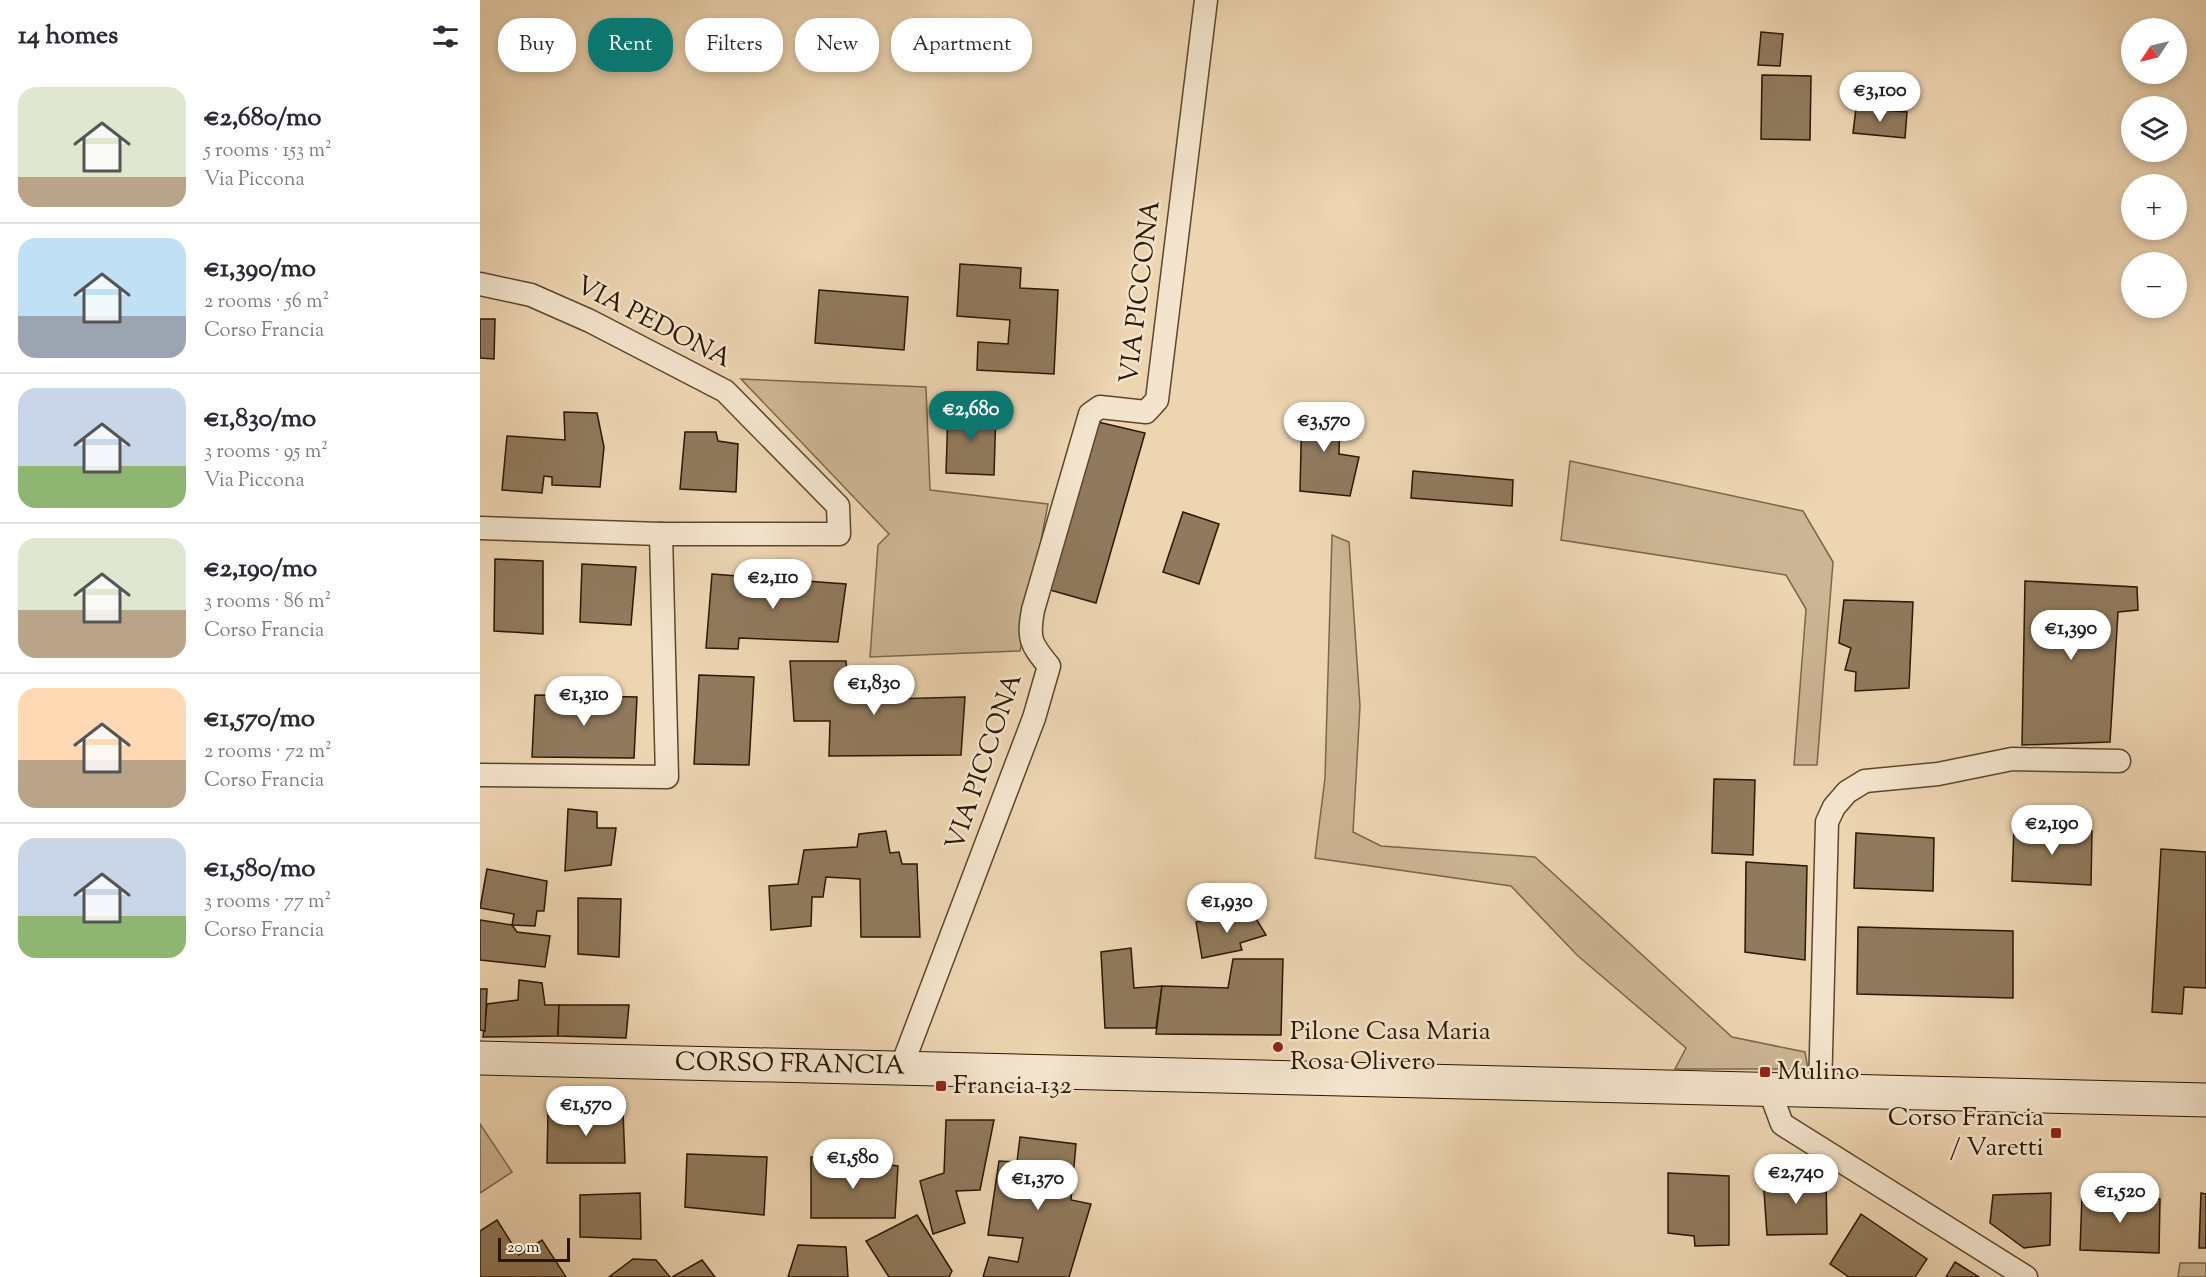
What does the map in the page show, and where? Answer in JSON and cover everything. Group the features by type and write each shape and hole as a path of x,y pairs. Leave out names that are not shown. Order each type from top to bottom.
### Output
{"main road":[{"name":"CORSO FRANCIA","path":"480,1058 2206,1100"}],"street":[{"name":"VIA PICCONA","path":"902,1068 1034,718 1049,666 1037,652 1029,634 1033,610 1090,414 1100,407 1146,412 1157,400 1206,0"},
{"name":"VIA PEDONA","path":"480,284 541,299 590,321 725,390 838,506 839,534 662,534"},
{"path":"480,528 662,534 667,777 480,775"},
{"path":"1820,1091 1827,822 1833,807 1847,792 1865,781 1938,774 2012,759 2119,760"},
{"path":"1769,1089 1782,1124 2026,1277"}],"shaded area":[{"path":"741,379 926,387 930,490 1048,504 1020,651 870,657 878,545 889,534"},
{"path":"1570,461 1803,511 1833,562 1817,765 1794,765 1806,609 1786,575 1561,540"},
{"path":"1332,535 1349,542 1360,706 1353,832 1381,846 1535,857 1732,1037 1805,1052 1808,1069 1675,1069 1686,1048 1577,955 1511,886 1315,858 1325,778"},
{"path":"480,1124 512,1172 480,1193"},
{"path":"2180,1263 2206,1263 2206,1277 2178,1277"}],"building":[{"path":"1761,32 1783,34 1780,66 1758,65"},
{"path":"1762,75 1811,76 1810,140 1761,139"},
{"path":"1856,108 1907,112 1905,138 1853,133"},
{"path":"960,264 1021,268 1020,288 1058,290 1054,374 977,370 978,342 1008,344 1010,320 957,316"},
{"path":"819,290 908,297 904,350 815,343"},
{"path":"480,319 495,319 494,359 480,358"},
{"path":"1302,405 1340,406 1339,454 1359,457 1350,496 1300,491"},
{"path":"948,409 996,410 994,475 946,473"},
{"path":"564,412 597,413 604,447 600,487 552,485 552,477 544,476 542,493 502,490 507,436 565,440"},
{"path":"1098,422 1145,433 1096,603 1050,590"},
{"path":"685,432 716,432 718,441 738,444 736,492 680,489"},
{"path":"1413,471 1513,480 1512,506 1411,498"},
{"path":"1183,512 1219,524 1199,584 1163,572"},
{"path":"495,559 543,561 543,634 494,631"},
{"path":"582,564 636,567 631,625 580,622"},
{"path":"712,574 846,584 838,642 739,638 738,649 706,648"},
{"path":"2025,581 2137,587 2138,610 2118,612 2110,742 2022,745"},
{"path":"1844,600 1913,602 1909,688 1855,691 1856,672 1845,670 1851,648 1839,643"},
{"path":"790,661 846,661 849,700 965,697 961,755 829,756 830,721 794,721"},
{"path":"699,675 754,677 749,765 694,764"},
{"path":"535,695 637,697 634,758 532,757"},
{"path":"1714,779 1755,780 1753,855 1712,853"},
{"path":"568,809 597,812 597,828 616,828 611,865 565,871"},
{"path":"2014,827 2092,831 2091,885 2012,881"},
{"path":"886,831 890,853 899,852 902,864 917,864 920,937 861,937 860,879 826,877 823,897 812,897 811,926 771,930 769,886 798,884 804,850 857,847 859,834"},
{"path":"1856,833 1934,838 1933,891 1854,888"},
{"path":"2161,849 2206,852 2206,988 2184,987 2182,1014 2152,1012"},
{"path":"1746,862 1807,866 1805,960 1745,952"},
{"path":"487,869 547,881 544,911 537,911 535,926 512,925 514,914 480,908"},
{"path":"578,898 621,899 619,957 578,954"},
{"path":"1252,912 1266,935 1240,943 1242,950 1202,958 1196,922"},
{"path":"480,920 512,925 517,932 550,936 545,967 480,960"},
{"path":"1858,927 2013,931 2013,998 1857,994"},
{"path":"1131,948 1134,988 1162,986 1156,1028 1105,1028 1101,952"},
{"path":"1233,959 1283,959 1281,1035 1156,1034 1162,986 1228,988"},
{"path":"519,980 542,983 545,1005 559,1005 558,1036 483,1037 487,1004 518,1000"},
{"path":"480,989 487,989 485,1031 480,1030"},
{"path":"559,1005 629,1005 626,1038 558,1036"},
{"path":"623,1111 625,1163 547,1163 548,1112"},
{"path":"946,1120 994,1120 980,1190 956,1191 965,1223 933,1234 920,1181 944,1173"},
{"path":"1020,1137 1076,1144 1071,1200 1091,1204 1069,1277 983,1277 989,1257 1018,1262 1023,1238 988,1235 999,1161 1017,1162"},
{"path":"687,1154 767,1157 764,1215 685,1207"},
{"path":"811,1157 898,1166 895,1218 811,1218"},
{"path":"1668,1173 1729,1176 1729,1245 1695,1246 1694,1236 1668,1233"},
{"path":"1826,1176 1827,1234 1767,1235 1763,1177"},
{"path":"640,1193 641,1239 580,1237 580,1195"},
{"path":"2051,1193 2050,1245 2024,1248 1990,1223 1993,1195"},
{"path":"2201,1193 2206,1194 2206,1248 2199,1248"},
{"path":"2082,1195 2160,1199 2159,1253 2080,1250"},
{"path":"1861,1214 1927,1259 1915,1277 1849,1277 1830,1264"},
{"path":"917,1215 952,1271 949,1277 889,1277 866,1241"},
{"path":"497,1220 519,1255 542,1240 566,1277 480,1277 480,1231"},
{"path":"798,1245 846,1247 848,1277 788,1277"},
{"path":"633,1259 656,1260 670,1277 609,1277"},
{"path":"702,1260 715,1277 672,1277"},
{"path":"1955,1262 1979,1277 1946,1277"}],"place":[{"name":"Pilone Casa Maria Rosa Olivero","path":"1278,1047"},
{"name":"Mulino","path":"1765,1072"},
{"name":"Francia 132","path":"941,1086"},
{"name":"Corso Francia / Varetti","path":"2056,1133"}]}
